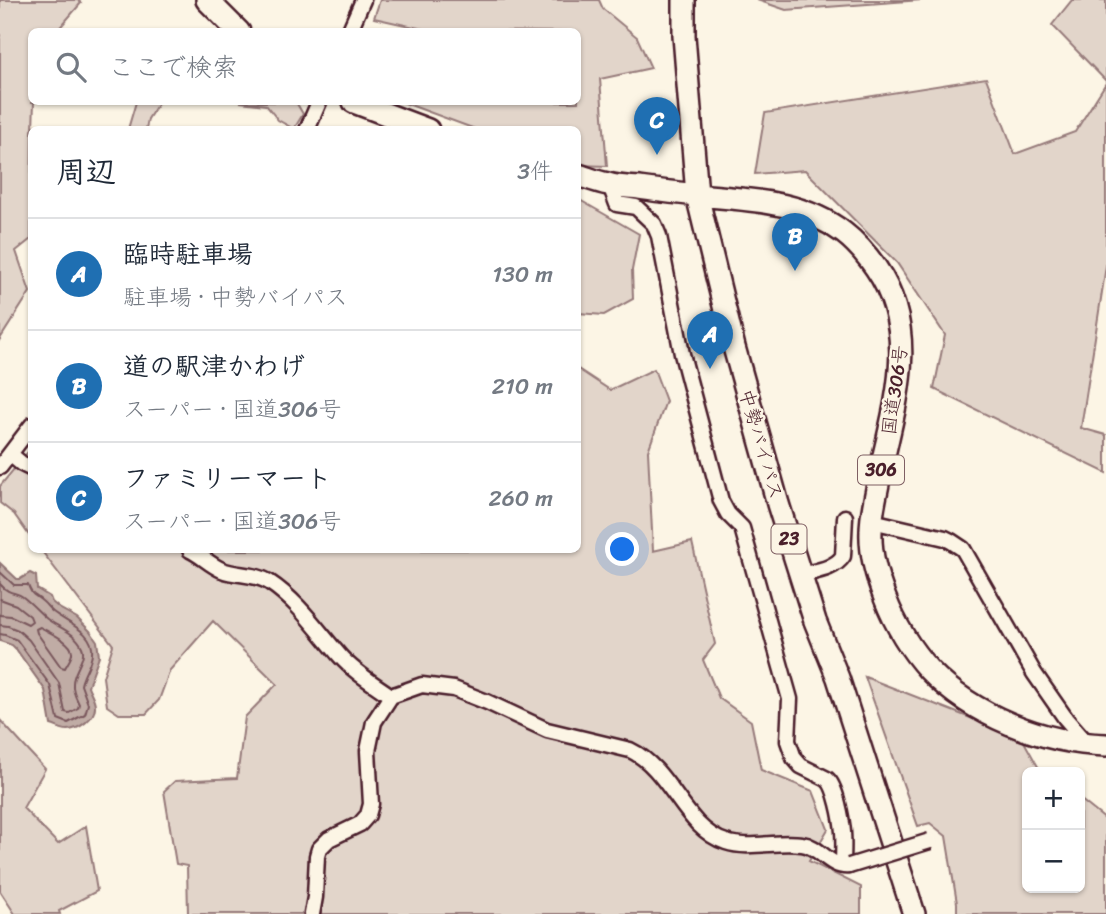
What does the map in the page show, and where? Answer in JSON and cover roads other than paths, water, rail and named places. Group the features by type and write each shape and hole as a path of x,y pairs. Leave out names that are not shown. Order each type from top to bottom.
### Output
{"highway":[{"path":"207,0 235,28"},
{"name":"中勢バイパス","path":"684,0 684,36 697,195 734,347 778,504 815,621 838,678 913,914"},
{"path":"362,105 417,126"},
{"name":"国道306号","path":"581,176 610,185 748,198 792,206 832,224 856,244 881,275 889,291 901,336 897,394 871,532 880,584 899,629 911,649 929,670 958,694 995,716 1045,735 1096,744"}],"street":[{"path":"351,28 363,0"},
{"path":"309,126 318,105"},
{"path":"610,185 617,204 636,207 654,223 659,236 682,354 720,501 742,528 790,699 788,741 794,758 802,766 831,782 843,831 846,866"},
{"path":"0,467 28,430"},
{"path":"9,454 28,466"},
{"path":"801,575 835,564 841,559 845,517"},
{"path":"872,522 945,538 962,549 1034,673 1066,719 1096,744"},
{"path":"195,553 219,569 250,574 275,586 341,657 391,696"},
{"path":"312,914 319,849 329,839 360,824 368,815 371,804 368,751 374,722 391,696 422,685 454,689 547,730 642,755 658,769 687,811 713,837 729,843 803,844 816,849 834,864 846,866 930,841"}],"water":[{"path":"0,563 17,579 30,573 36,576 37,589 50,597 59,608 77,618 97,641 99,656 88,686 95,707 86,723 76,728 65,730 51,725 45,690 16,649 0,641"}],"place":[{"name":"ファミリーマート","path":"657,155"},
{"name":"道の駅津かわげ","path":"795,271"},
{"name":"臨時駐車場","path":"710,369"}]}
